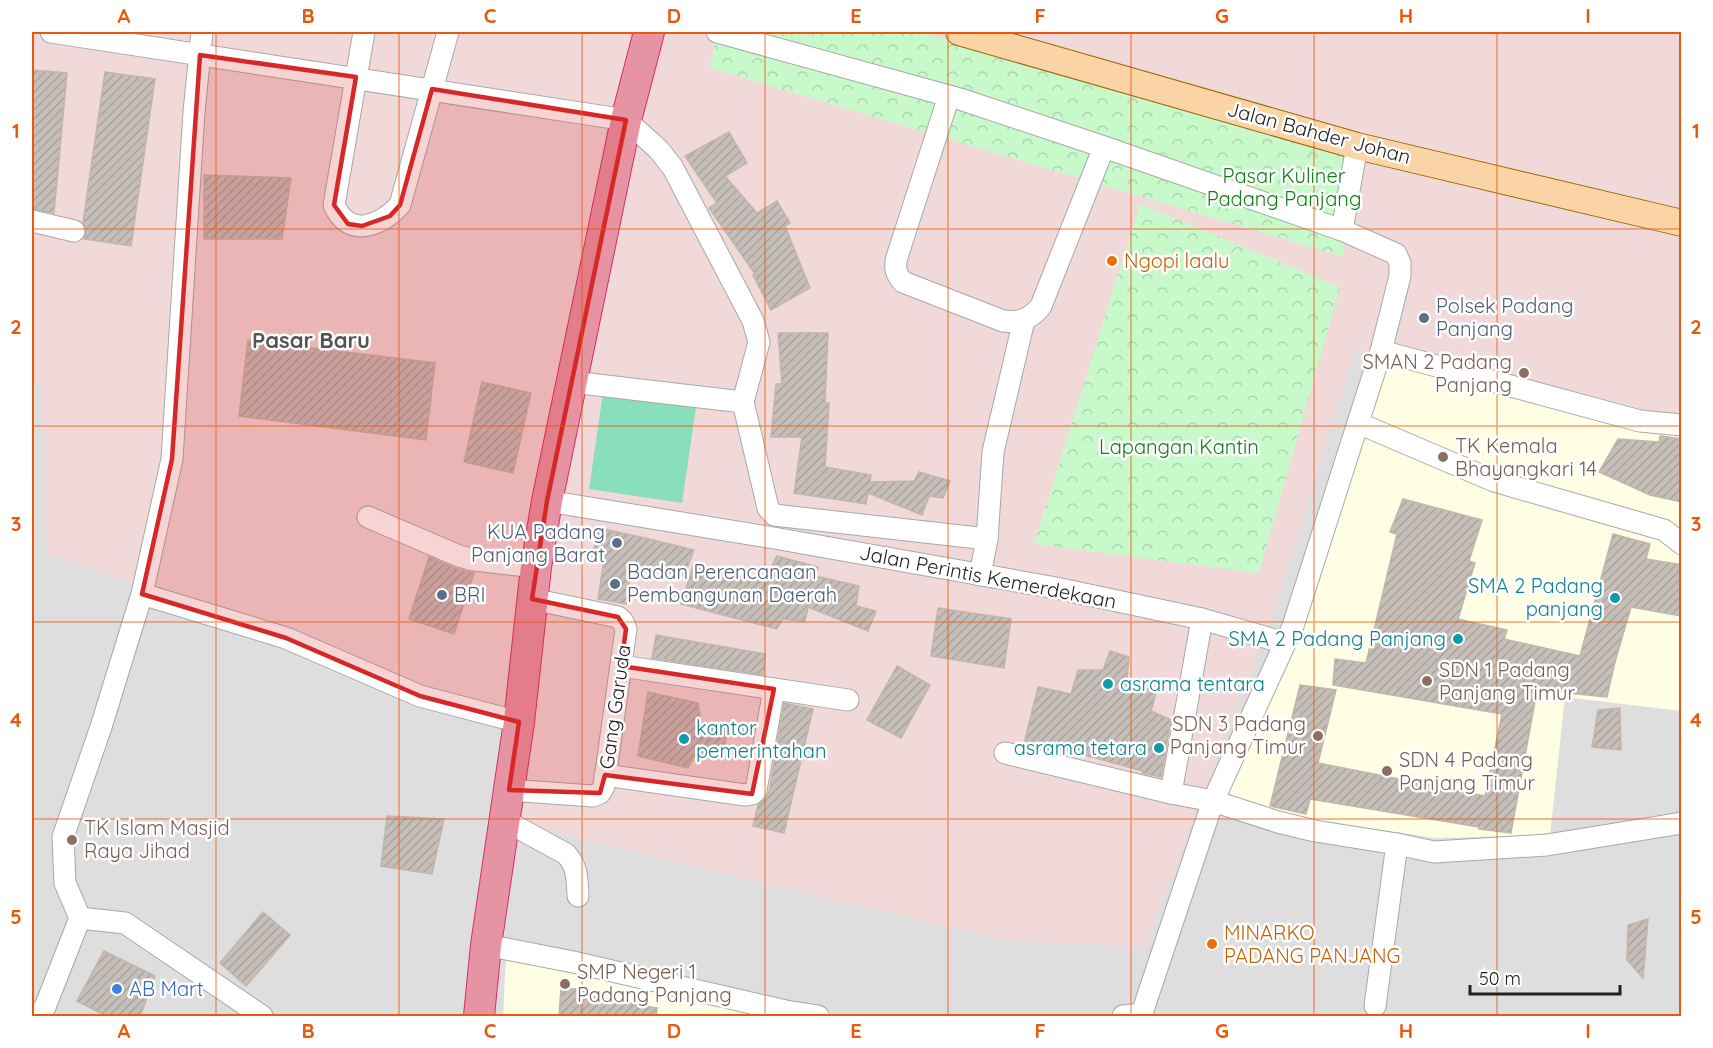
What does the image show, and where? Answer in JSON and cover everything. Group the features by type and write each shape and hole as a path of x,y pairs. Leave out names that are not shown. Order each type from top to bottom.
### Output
{"highway":[{"path":"479,1017 486,945 519,722 536,567 547,501 626,120 649,32"}],"main road":[{"name":"Jalan Bahder Johan","path":"959,32 1357,146 1682,223"}],"street":[{"path":"51,32 626,120 666,157 673,168 753,321 759,342 743,402 768,508 774,515 987,539"},
{"path":"38,1017 45,1007 80,918 65,883 63,837 101,727 142,594 172,459 194,112 202,32"},
{"path":"364,32 334,205 339,217 348,224 362,226 390,216 400,205 448,32"},
{"path":"717,32 949,96 1104,147 1342,230 1396,254 1400,263 1400,276 1382,351 1293,626 1212,801 1135,1016"},
{"path":"949,96 897,257 895,265 897,275 903,282 1003,321 1024,320 1041,306 1104,147"},
{"path":"1342,230 1357,146"},
{"path":"32,221 74,231"},
{"path":"980,575 987,539 993,452 1024,320"},
{"path":"1382,351 1640,421 1682,425"},
{"path":"572,382 743,402"},
{"path":"1358,423 1494,481 1664,530 1682,544"},
{"name":"Jalan Perintis Kemerdekaan","path":"547,501 1056,588 1202,619 1285,644"},
{"path":"368,518 459,556 474,560 536,567"},
{"path":"142,594 286,638 420,696 519,722"},
{"name":"Gang Garuda","path":"508,790 593,796 600,793 604,786 626,629 618,617 532,599"},
{"path":"1171,793 1202,619"},
{"path":"621,666 848,700"},
{"path":"605,775 745,795 752,794 756,790 774,689"},
{"path":"1005,753 1212,801 1315,831 1434,852 1548,845 1682,824"},
{"path":"504,820 566,854 573,862 577,872 578,896"},
{"path":"1375,1005 1397,844"},
{"path":"80,918 125,923 262,1017"},
{"path":"486,945 573,962 818,1017"}],"highlighted area":[{"path":"200,55 356,77 334,205 348,224 362,226 390,216 400,205 432,89 626,120 547,501 532,599 618,617 626,629 621,666 774,689 752,794 605,775 600,793 509,790 519,722 420,696 286,638 142,594 172,459"}],"shaded area":[{"path":"32,32 1681,32 1681,1016 32,1016"},
{"path":"32,32 1681,32 1681,424 1356,349 1275,608 1145,947 1000,940 504,820 519,722 47,553 41,386 32,380"},
{"path":"1383,355 1681,424 1681,711 1565,697 1550,835 1435,838 1281,815 1226,796"},
{"name":"SMP Negeri 1 Padang Panjang","path":"506,959 748,1009 747,1016 503,1016"}],"green space":[{"name":"Pasar Kuliner Padang Panjang","path":"717,32 919,32 1345,155 1344,257 710,68"},
{"name":"Lapangan Kantin","path":"1140,204 1340,287 1259,573 1034,544"},
{"path":"603,393 696,407 682,503 589,489"}],"building":[{"path":"32,70 67,73 54,213 32,209"},
{"path":"105,72 155,79 131,246 84,239 86,228 83,222"},
{"path":"729,132 747,163 725,176 757,213 777,201 790,223 785,226 810,288 771,310 753,275 755,274 709,208 717,203 685,156"},
{"path":"204,175 291,178 282,239 204,239"},
{"path":"778,333 828,333 825,403 829,403 825,467 871,475 870,482 914,481 919,472 950,481 943,498 929,496 922,515 868,493 866,504 794,493 802,437 771,437 776,384 782,384"},
{"path":"248,340 435,363 426,440 239,416"},
{"path":"482,382 531,393 513,473 464,462"},
{"path":"1660,436 1682,439 1682,502 1650,495 1599,472 1618,439 1659,442"},
{"path":"1403,499 1482,520 1469,561 1475,563 1458,619 1507,630 1504,639 1580,656 1613,534 1650,544 1646,559 1682,565 1682,616 1631,607 1607,697 1567,693 1538,685 1511,833 1310,799 1306,814 1270,806 1300,685 1336,690 1318,763 1485,796 1502,714 1333,685 1335,659 1366,663 1397,534 1390,532"},
{"path":"599,528 694,550 684,576 632,564 626,604 598,599 605,553 594,549"},
{"path":"777,556 818,567 816,576 859,586 856,606 876,611 868,631 808,607 805,622 783,619 777,629 681,604 693,566 763,582"},
{"name":"BRI","path":"429,557 454,568 474,573 454,634 409,619"},
{"path":"938,608 1011,619 1004,668 931,656"},
{"path":"656,635 765,654 764,675 652,658"},
{"path":"1110,651 1129,657 1127,679 1157,689 1151,711 1171,720 1161,777 1054,747 1053,751 1024,744 1038,687 1071,694 1078,670 1103,670"},
{"path":"897,666 930,685 901,738 867,720"},
{"name":"kantor pemerintahan","path":"648,692 698,703 701,722 728,727 724,751 696,753 688,768 638,756"},
{"path":"784,703 813,709 784,833 753,826 758,805 769,792"},
{"path":"1620,708 1621,750 1592,747 1598,710"},
{"path":"387,816 444,819 432,874 381,866"},
{"path":"263,912 290,935 246,986 220,963"},
{"path":"1648,919 1643,978 1627,960 1628,925"},
{"name":"AB Mart","path":"104,951 155,976 140,1017 108,1017 77,1001"},
{"path":"561,988 590,990 590,996 657,1008 656,1017 559,1017"}],"place":[{"name":"Ngopi laalu","path":"1112,261"},
{"name":"Polsek Padang Panjang","path":"1424,318"},
{"name":"SMAN 2 Padang Panjang","path":"1524,373"},
{"name":"TK Kemala Bhayangkari 14","path":"1443,457"},
{"name":"KUA Padang Panjang Barat","path":"617,543"},
{"name":"Badan Perencanaan Pembangunan Daerah","path":"615,584"},
{"name":"BRI","path":"442,595"},
{"name":"SMA 2 Padang panjang","path":"1615,598"},
{"name":"SMA 2 Padang Panjang","path":"1458,639"},
{"name":"SDN 1 Padang Panjang Timur","path":"1427,681"},
{"name":"asrama tentara","path":"1108,684"},
{"name":"SDN 3 Padang Panjang Timur","path":"1318,736"},
{"name":"kantor pemerintahan","path":"684,739"},
{"name":"asrama tetara","path":"1159,748"},
{"name":"SDN 4 Padang Panjang Timur","path":"1387,771"},
{"name":"TK Islam Masjid Raya Jihad","path":"72,840"},
{"name":"MINARKO PADANG PANJANG","path":"1212,944"},
{"name":"SMP Negeri 1 Padang Panjang","path":"565,984"},
{"name":"AB Mart","path":"117,989"}],"district":[{"name":"Pasar Baru","path":"311,340"}]}
